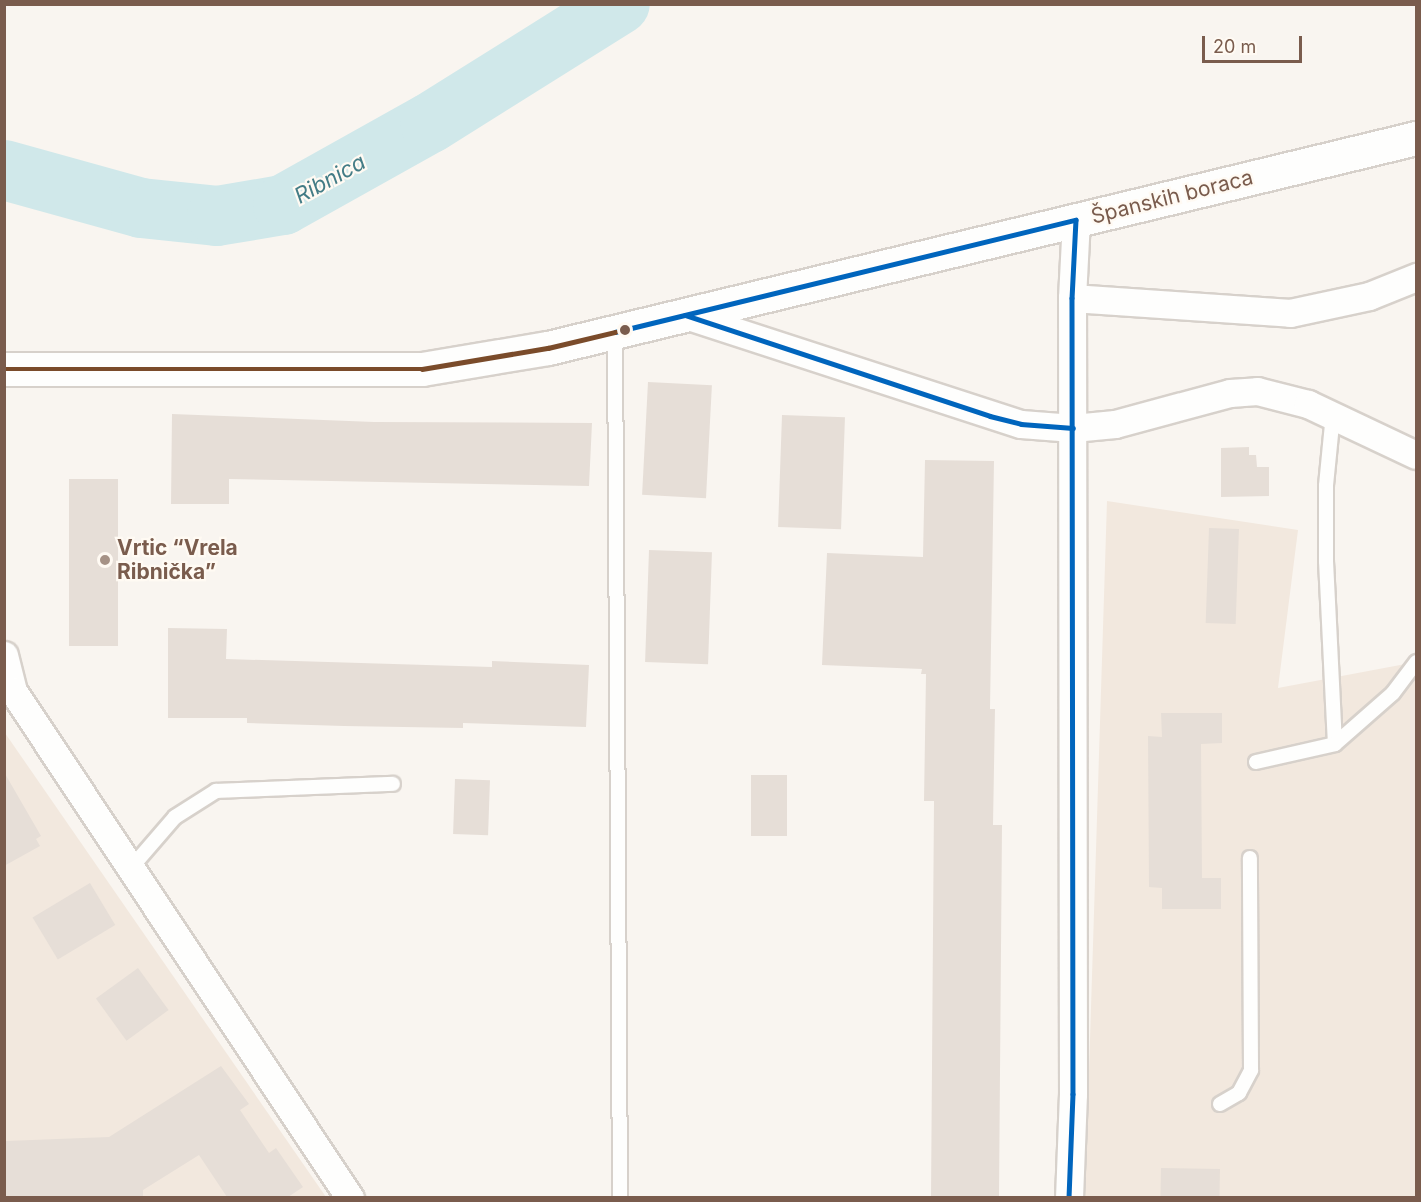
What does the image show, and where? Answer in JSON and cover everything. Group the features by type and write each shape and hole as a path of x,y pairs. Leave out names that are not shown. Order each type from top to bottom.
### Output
{"main road":[{"name":"Španskih boraca","path":"4,369 422,369 548,348 1416,138"}],"street":[{"path":"1069,1197 1073,1094 1072,298 1076,220"},
{"path":"1072,298 1290,313 1369,296 1416,277"},
{"path":"685,315 990,416 1021,424 1073,429 1115,424 1230,393 1257,392 1281,394 1333,414 1416,455"},
{"path":"4,655 13,690 351,1197"}],"lane":[{"path":"615,332 620,1197"},
{"path":"1333,414 1326,486 1326,561 1335,744"},
{"path":"1256,762 1335,744 1393,693 1416,662"},
{"path":"131,868 175,817 216,791 393,784"},
{"path":"1220,1104 1239,1093 1251,1070 1250,858"}],"shaded area":[{"path":"1107,501 1298,530 1278,688 1416,662 1416,1197 1085,1198"},
{"path":"5,733 326,1197 5,1197"}],"building":[{"path":"648,382 712,385 706,498 642,495"},
{"path":"172,414 374,422 592,423 589,486 229,479 229,504 171,504"},
{"path":"782,415 845,417 841,529 778,527"},
{"path":"1249,447 1249,455 1256,455 1257,467 1269,467 1269,496 1221,497 1221,448"},
{"path":"925,460 994,461 990,709 995,709 993,825 1002,825 999,1197 931,1197 934,801 924,801 926,674 921,674 922,669 822,665 827,553 923,557"},
{"name":"Vrtic “Vrela Ribnička”","path":"69,479 118,479 118,646 69,646"},
{"path":"1209,528 1239,529 1236,624 1206,623"},
{"path":"649,550 712,552 708,664 645,662"},
{"path":"168,628 227,629 226,659 492,667 492,661 589,665 586,727 463,723 463,728 344,726 247,723 247,718 168,718"},
{"path":"1161,713 1222,713 1222,743 1201,744 1202,878 1221,878 1221,909 1162,909 1162,888 1149,887 1148,736 1162,737"},
{"path":"4,772 41,836 36,839 40,846 4,866"},
{"path":"751,775 787,775 787,836 751,836"},
{"path":"455,779 490,780 488,835 453,834"},
{"path":"90,883 115,925 58,960 33,918"},
{"path":"138,968 169,1010 126,1041 96,999"},
{"path":"221,1066 249,1104 240,1110 269,1153 276,1148 303,1187 288,1197 227,1197 199,1155 143,1190 143,1197 5,1197 6,1141 109,1137"},
{"path":"1161,1168 1220,1169 1219,1198 1160,1197"}],"waterway":[{"name":"Ribnica","path":"4,170 141,208 217,216 283,205 430,123 620,4"}],"transit line":[{"path":"615,332 1076,220 1072,298 1073,1094 1069,1198"},
{"path":"685,315 990,416 1021,424 1073,428"},
{"path":"4,369 422,369 548,348 615,332"}],"place":[{"name":"Vrtic “Vrela Ribnička”","path":"105,560"}]}
